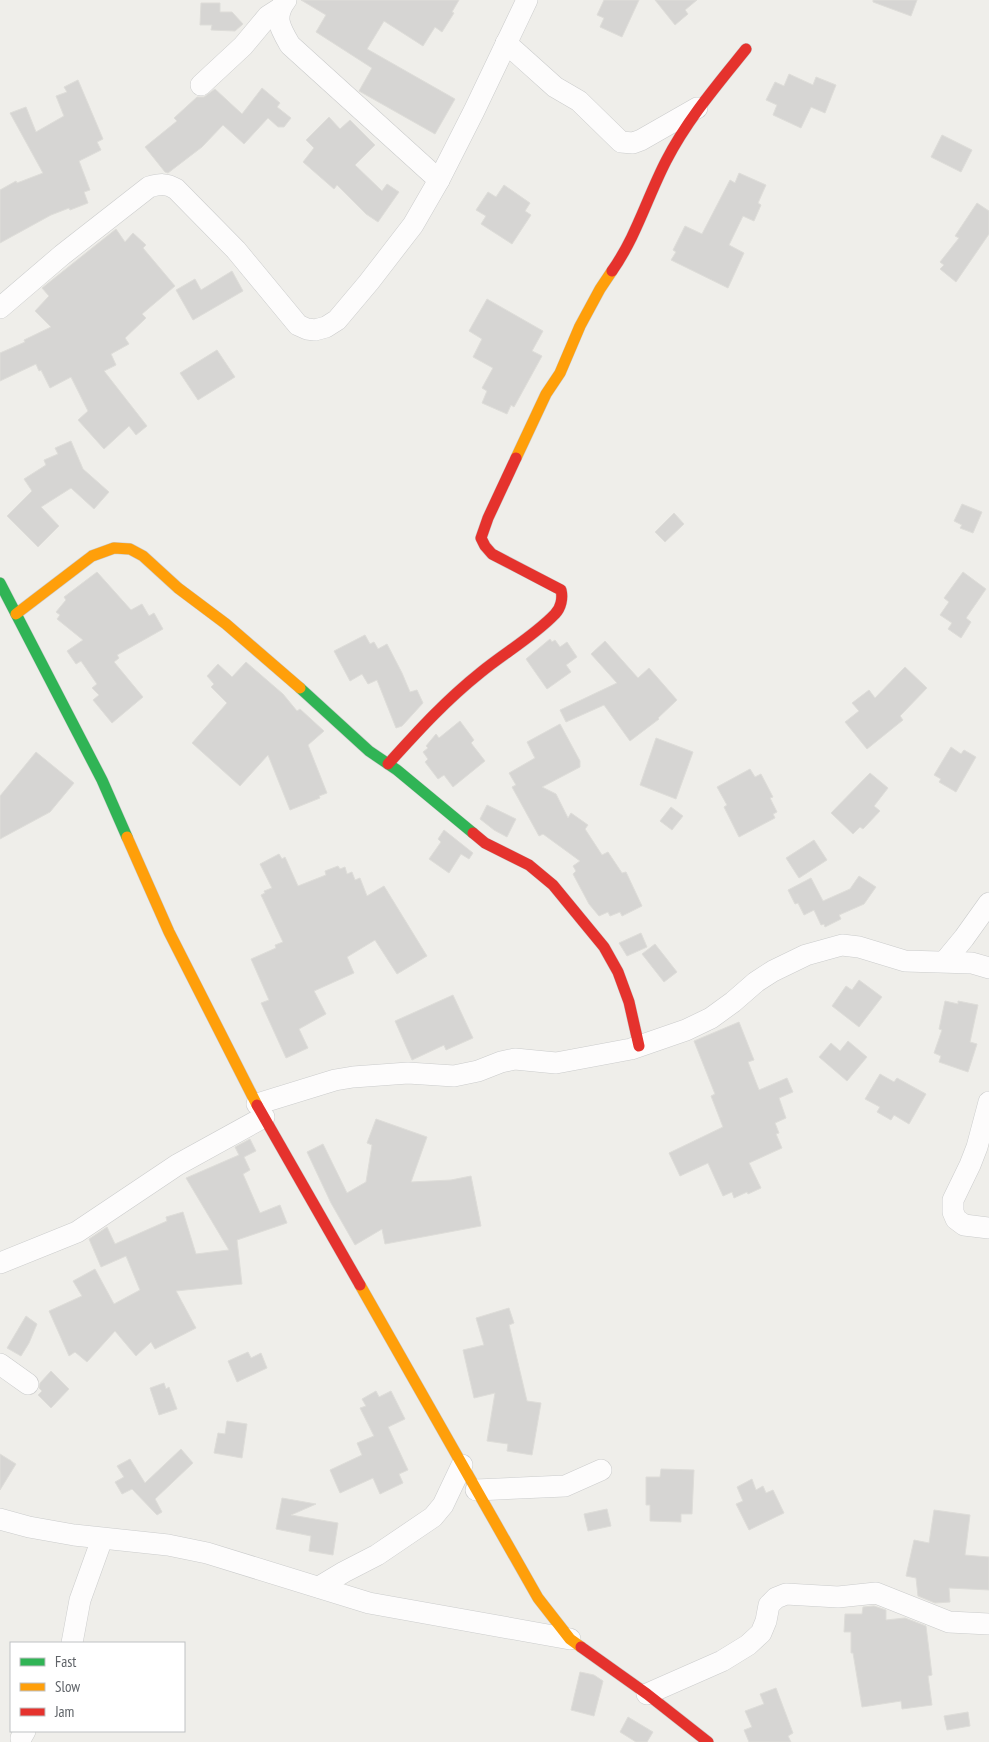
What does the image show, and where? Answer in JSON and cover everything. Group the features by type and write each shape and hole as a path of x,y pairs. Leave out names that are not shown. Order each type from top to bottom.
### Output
{"street":[{"path":"0,308 62,255 150,187 158,184 167,184 176,189 236,250 298,325 315,330 326,327 337,320 408,232 439,180 527,0"},
{"path":"282,4 279,20 281,30 290,45 439,180"},
{"path":"201,85 282,4"},
{"path":"506,43 555,86 578,101 621,142 633,143 640,140 702,105"},
{"path":"388,764 440,707 481,672 508,653 557,613 563,597 561,590 492,554 481,538 488,518 546,394 560,373 580,326 600,289 626,252 666,161 689,121 746,49"},
{"path":"16,614 92,556 114,548 130,549 143,556 178,588 226,624 369,750 486,843 529,865 553,885 604,947 618,972 639,1046"},
{"path":"0,583 102,780 169,932 260,1110 538,1598 570,1639 647,1694 708,1742"},
{"path":"945,961 989,903"},
{"path":"0,1262 76,1232 260,1110 335,1080 408,1073 454,1076 478,1071 515,1059 556,1063 639,1046 686,1030 710,1018 773,971 806,955 826,948 849,945 905,960 972,963 989,968"},
{"path":"989,1102 974,1156 953,1200 953,1212 956,1219 964,1225 989,1228"},
{"path":"0,1364 28,1384"},
{"path":"319,1587 378,1555 434,1517 443,1505 462,1465"},
{"path":"476,1490 565,1486 601,1470"},
{"path":"0,1519 29,1527 102,1539 168,1545 207,1553 369,1603 570,1639"},
{"path":"72,1642 80,1600 102,1539"},
{"path":"647,1694 722,1661 748,1645 761,1633 766,1621 769,1605 776,1598 786,1594 838,1597 876,1593 949,1622 989,1624"}],"building":[{"path":"301,0 459,0 452,12 454,13 442,32 435,27 423,46 384,21 367,49 455,99 435,134 359,91 372,68 316,32 326,15"},
{"path":"604,0 639,0 622,37 600,27 604,18 597,15"},
{"path":"655,0 697,0 685,10 688,14 675,25"},
{"path":"873,0 917,0 911,16 873,2"},
{"path":"201,3 220,3 220,12 232,12 243,24 235,31 211,30 212,25 200,25"},
{"path":"789,74 813,85 816,77 836,85 825,113 811,107 801,128 773,115 777,105 766,100 775,82 784,86"},
{"path":"78,80 103,139 97,142 101,150 79,161 90,190 84,192 88,203 51,215 0,243 0,190 16,181 17,183 43,173 10,113 26,107 36,132 64,116 56,96 67,92 64,87"},
{"path":"262,88 280,103 277,107 291,118 284,127 278,127 268,118 244,144 223,125 202,147 168,173 165,172 145,147 177,121 174,118 197,97 204,97 215,89 242,114"},
{"path":"329,117 340,129 350,120 375,145 355,165 382,191 387,184 399,192 378,222 366,214 337,185 334,189 303,162 314,148 306,140"},
{"path":"942,135 972,150 961,172 931,157"},
{"path":"739,173 766,185 758,203 761,205 754,221 743,216 729,245 744,253 728,288 671,260 676,252 673,250 685,226 702,234 730,180 735,183"},
{"path":"504,185 530,203 525,211 531,215 512,244 481,224 486,216 476,210 488,192 496,197"},
{"path":"977,203 989,211 989,234 956,282 940,269 944,265 940,262 959,238 955,236"},
{"path":"116,229 125,242 133,233 146,245 143,248 175,286 142,314 146,318 125,338 129,344 111,354 116,365 104,371 147,426 136,435 129,426 104,449 78,420 88,411 71,377 50,388 36,364 0,381 0,353 25,342 24,340 51,327 35,311 49,296 42,288"},
{"path":"232,271 243,291 193,320 176,290 195,279 201,290"},
{"path":"487,299 543,331 532,351 542,356 514,407 511,405 507,414 482,403 487,391 482,388 493,368 473,357 482,339 469,331"},
{"path":"217,350 235,377 198,400 180,373"},
{"path":"71,441 83,469 109,492 94,509 71,488 41,507 59,526 38,547 7,516 32,491 24,479 46,465 44,460 58,454 55,448"},
{"path":"962,504 982,512 973,533 960,528 962,525 954,521"},
{"path":"674,513 684,524 665,542 655,532"},
{"path":"97,572 131,610 142,604 149,616 154,613 163,629 117,655 119,658 114,662 143,697 112,723 93,700 99,695 92,688 97,684 81,661 76,664 67,651 83,640 57,619 60,615 56,612 66,600 64,597"},
{"path":"963,572 986,589 966,618 971,622 961,638 948,629 952,623 940,615 949,602 944,598"},
{"path":"365,635 370,644 374,642 378,649 387,644 410,692 417,690 423,703 402,726 396,728 377,680 368,684 362,674 350,681 334,651"},
{"path":"550,639 552,642 555,640 560,647 567,642 577,657 566,665 571,672 547,689 526,659"},
{"path":"605,641 638,678 649,668 677,700 659,719 630,741 604,705 566,722 560,710 617,683 591,654"},
{"path":"246,662 283,694 297,711 300,709 324,731 308,745 327,793 319,796 320,798 290,810 268,755 240,786 192,743 227,703 211,687 214,684 207,676 218,664 232,677"},
{"path":"905,667 927,688 900,716 903,720 867,749 845,722 859,711 852,703 869,690 875,698"},
{"path":"460,721 474,740 471,743 485,761 453,787 444,775 438,779 425,762 428,759 423,752 428,748 426,746 436,734 439,738"},
{"path":"560,724 580,761 580,767 542,787 556,794 568,818 571,813 588,825 585,829 602,855 608,852 622,873 626,872 642,906 622,916 620,912 610,916 608,912 599,916 589,904 573,874 576,871 573,866 580,861 543,834 539,836 512,787 516,785 509,773 535,758 527,742"},
{"path":"656,738 693,752 676,799 640,785"},
{"path":"951,747 961,754 964,750 976,757 956,792 939,782 941,779 934,775"},
{"path":"36,752 74,783 50,812 0,839 0,796"},
{"path":"750,769 755,777 761,774 773,797 770,798 777,812 773,814 775,818 739,837 724,807 727,805 717,787"},
{"path":"870,773 888,788 874,806 880,811 863,829 860,827 853,834 831,813"},
{"path":"487,805 516,819 507,837 480,819"},
{"path":"671,807 683,816 672,830 660,821"},
{"path":"444,830 473,853 469,859 461,854 449,873 429,859 441,842 438,839"},
{"path":"814,840 827,860 799,878 786,858"},
{"path":"279,854 282,859 285,857 298,886 326,875 325,871 338,866 340,869 345,867 347,874 352,872 355,880 360,878 367,896 384,886 427,956 397,974 375,940 347,957 354,973 314,991 326,1014 299,1029 308,1048 286,1058 261,1003 269,1000 251,959 276,948 275,945 283,942 261,895 265,893 264,891 272,888 260,864"},
{"path":"859,876 876,887 864,904 839,915 841,919 825,927 824,924 821,925 814,910 804,915 798,903 795,904 788,890 811,878 823,901 850,889"},
{"path":"641,933 647,947 627,956 619,943"},
{"path":"655,944 677,972 664,982 642,954"},
{"path":"859,980 882,997 859,1027 832,1006 846,986 852,990"},
{"path":"453,995 473,1038 446,1050 444,1045 412,1060 395,1021"},
{"path":"945,1001 958,1004 958,1001 978,1005 970,1042 977,1044 968,1072 939,1062 941,1056 934,1053 942,1030 939,1029"},
{"path":"739,1022 754,1060 748,1062 759,1090 787,1078 793,1092 779,1098 786,1118 775,1123 779,1133 776,1134 782,1148 749,1163 761,1188 734,1198 732,1192 723,1196 708,1163 680,1176 669,1153 723,1127 711,1096 715,1094 694,1041"},
{"path":"848,1041 867,1057 847,1081 819,1057 831,1043 840,1051"},
{"path":"880,1074 894,1082 897,1078 926,1094 909,1124 894,1115 891,1120 877,1112 880,1107 865,1099"},
{"path":"376,1119 427,1137 411,1182 451,1180 471,1176 481,1226 385,1244 382,1229 355,1245 331,1203 307,1152 323,1144 347,1193 366,1182 372,1145 367,1143"},
{"path":"250,1139 256,1151 244,1157 250,1170 243,1174 260,1213 280,1205 287,1223 237,1240 242,1284 176,1291 196,1328 155,1349 151,1342 136,1356 115,1331 87,1362 75,1352 69,1356 49,1311 82,1296 73,1281 95,1269 114,1304 140,1290 126,1256 101,1267 89,1239 107,1227 115,1244 167,1221 166,1217 183,1212 196,1254 229,1250 186,1178 239,1155 235,1147"},
{"path":"509,1308 514,1323 509,1325 527,1401 541,1403 532,1455 507,1451 508,1444 487,1441 495,1393 474,1398 463,1350 484,1345 476,1318"},
{"path":"26,1316 37,1324 21,1356 7,1348"},
{"path":"248,1352 251,1358 261,1353 267,1368 237,1382 228,1361"},
{"path":"51,1371 69,1389 51,1408 38,1395 42,1391 39,1388 40,1383"},
{"path":"164,1383 166,1389 169,1387 177,1409 159,1415 150,1388"},
{"path":"376,1391 379,1397 391,1391 405,1419 388,1427 408,1470 399,1474 403,1483 380,1494 373,1478 340,1493 330,1470 362,1455 357,1443 374,1436 360,1408 366,1406 362,1399"},
{"path":"227,1421 247,1424 242,1458 214,1453 218,1433 225,1434"},
{"path":"181,1449 193,1463 155,1499 162,1512 157,1515 132,1489 122,1494 115,1482 124,1477 117,1466 130,1459 145,1483"},
{"path":"0,1454 16,1464 0,1490"},
{"path":"661,1469 694,1470 692,1514 681,1514 681,1522 650,1521 650,1505 646,1505 646,1477 660,1477"},
{"path":"752,1479 756,1490 763,1486 766,1493 773,1490 784,1513 749,1530 736,1504 743,1501 737,1487"},
{"path":"282,1498 316,1504 291,1515 338,1523 333,1555 309,1551 311,1536 276,1529"},
{"path":"607,1509 611,1526 588,1531 584,1514"},
{"path":"934,1510 970,1515 965,1555 989,1557 989,1590 949,1588 950,1602 935,1603 918,1596 916,1578 906,1576 914,1540 929,1543"},
{"path":"874,1606 886,1610 886,1620 905,1618 926,1626 932,1675 928,1676 932,1705 902,1709 901,1701 862,1707 853,1653 851,1653 851,1632 844,1632 845,1614 862,1614 863,1607"},
{"path":"580,1672 594,1675 603,1681 594,1716 571,1710"},
{"path":"776,1688 793,1733 788,1736 791,1742 749,1742 744,1730 752,1727 745,1711 764,1704 760,1694"},
{"path":"968,1712 970,1726 947,1730 944,1716"},
{"path":"628,1717 653,1732 647,1742 636,1742 620,1732"}],"traffic: fast":[{"path":"0,583 102,780 127,837"},
{"path":"300,688 369,751 397,770 473,833"}],"traffic: slow":[{"path":"516,458 546,394 560,373 580,326 612,271"},
{"path":"16,614 92,556 114,548 130,549 143,556 178,588 226,624 300,688"},
{"path":"127,837 169,932 257,1105"},
{"path":"360,1285 538,1598 570,1639 581,1647"}],"traffic: jam":[{"path":"612,271 628,245 659,175 683,131 746,49"},
{"path":"388,764 443,705 489,666 537,630 557,612 560,606 562,600 561,590 492,554 481,538 488,518 516,458"},
{"path":"473,833 485,843 529,865 553,885 604,947 618,972 629,1002 639,1046"},
{"path":"257,1105 360,1285"},
{"path":"581,1647 647,1694 708,1742"}]}
